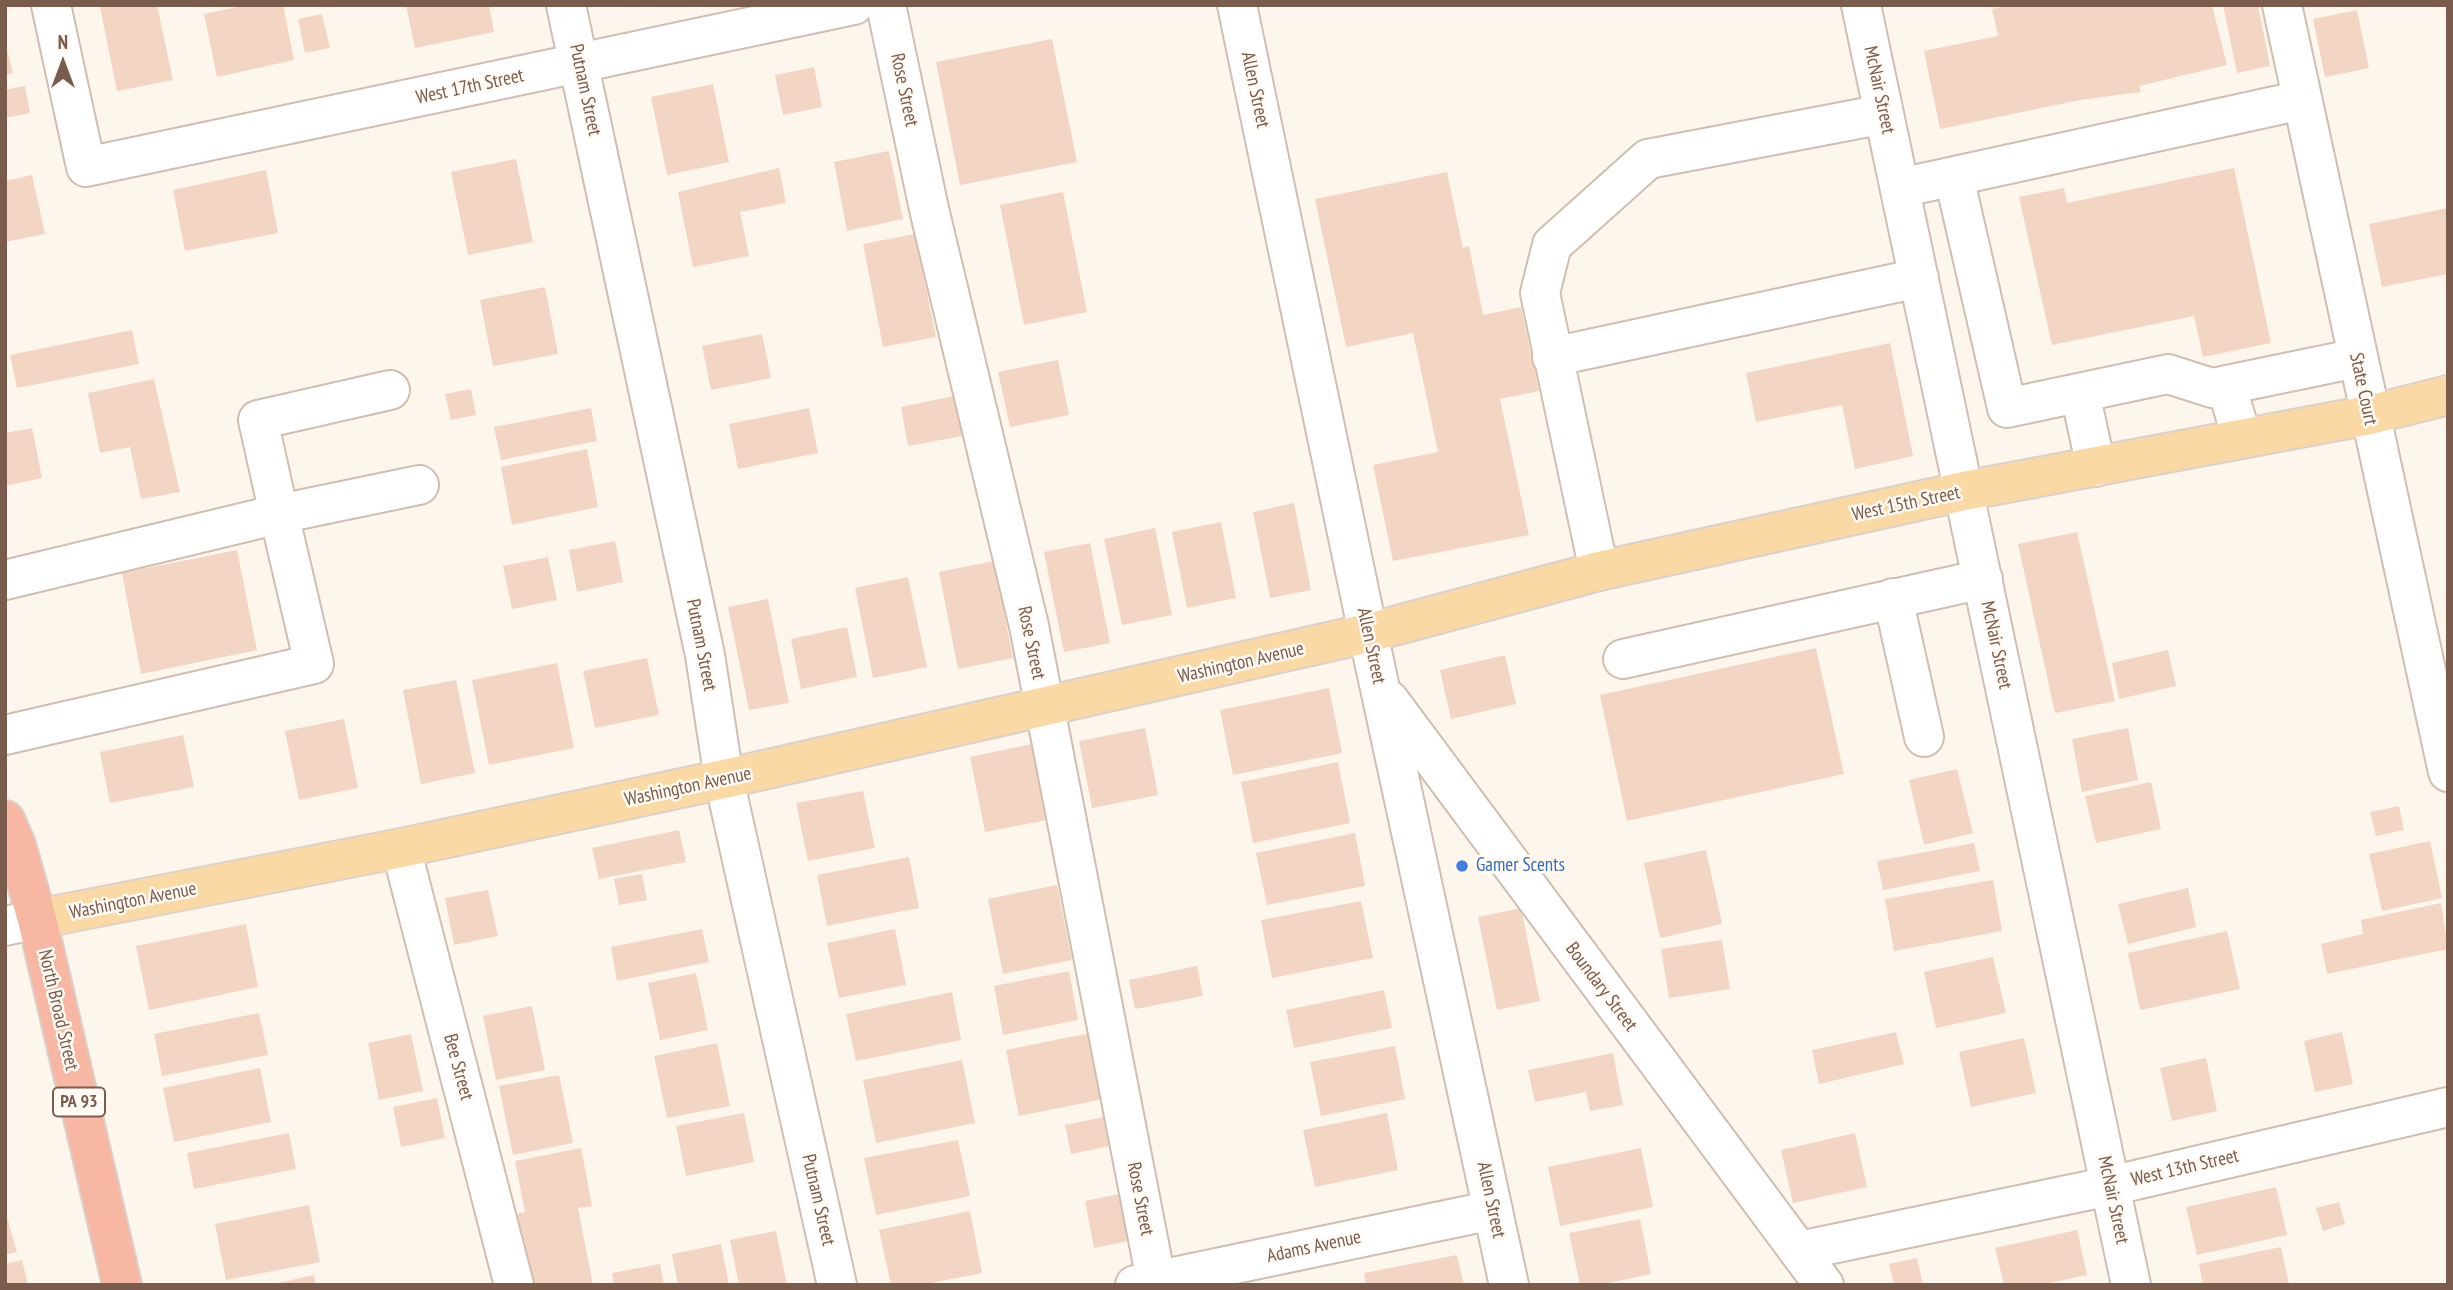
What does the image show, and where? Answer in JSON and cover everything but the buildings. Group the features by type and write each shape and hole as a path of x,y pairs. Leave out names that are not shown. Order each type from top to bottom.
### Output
{"highway":[{"name":"North Broad Street","path":"5,820 16,845 21,923 122,1285"}],"main road":[{"name":"West 15th Street","path":"1368,633 1599,571 1965,491 2369,415 2448,395"},
{"name":"Washington Avenue","path":"21,923 401,848 724,779 1368,633"}],"street":[{"name":"West 17th Street","path":"51,5 86,167 854,5"},
{"name":"Putnam Street","path":"566,5 705,655 724,779 837,1285"},
{"name":"Rose Street","path":"886,5 929,209 1029,626 1150,1283"},
{"name":"Allen Street","path":"1237,5 1379,687 1509,1285"},
{"name":"McNair Street","path":"1861,5 2131,1285"},
{"name":"State Court","path":"2282,5 2448,772"},
{"path":"1900,188 2302,100"},
{"path":"1599,571 1540,292 1552,245 1648,159 1884,114"},
{"path":"1954,177 2007,408 2168,374 2213,388 2357,358"},
{"path":"1552,357 1919,278"},
{"path":"1939,373 1996,361"},
{"path":"2226,385 2242,438"},
{"path":"5,736 314,664 258,420 390,390"},
{"path":"2080,393 2096,467"},
{"path":"5,580 279,514 419,485"},
{"path":"1622,659 1983,579"},
{"path":"1893,598 1924,737"},
{"name":"Boundary Street","path":"1379,687 1824,1285"},
{"name":"Bee Street","path":"401,848 514,1285"},
{"name":"West 13th Street","path":"1799,1251 2110,1186 2448,1107"},
{"name":"Adams Avenue","path":"1150,1283 1493,1210"}],"place":[{"name":"Gamer Scents","path":"1462,866"}]}
